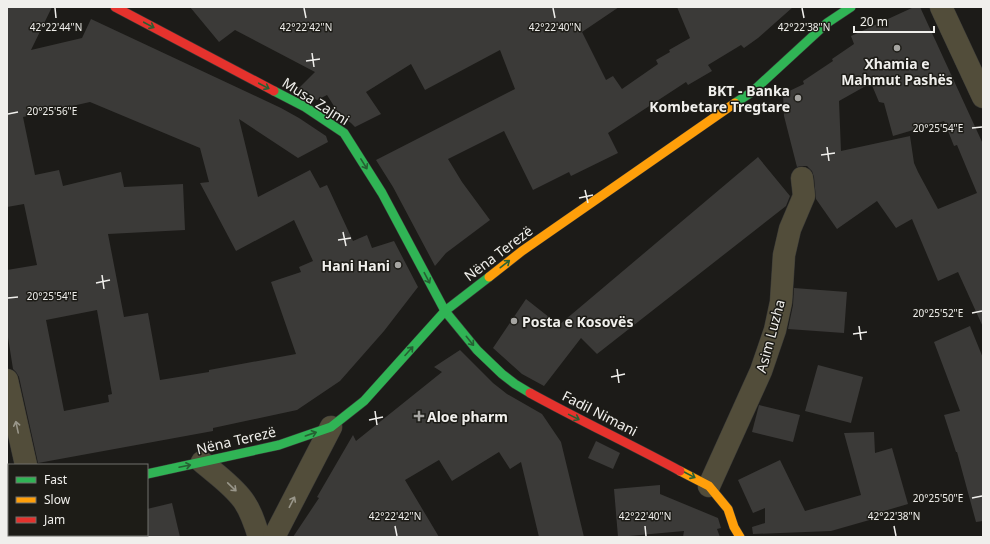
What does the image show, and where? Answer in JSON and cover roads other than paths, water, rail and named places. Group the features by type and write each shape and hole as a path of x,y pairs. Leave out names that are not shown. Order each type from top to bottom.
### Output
{"main road":[{"name":"Musa Zajmi","path":"115,7 305,107 344,133 382,193 445,311"},
{"path":"827,24 836,7"},
{"name":"Nëna Terezë","path":"148,474 279,445 331,427 364,401 445,311 522,251 752,92 827,24 851,7"},
{"name":"Fadil Nimani","path":"445,311 477,350 502,374 515,384 568,414 640,449 709,486 728,509 734,527 740,537"}],"street":[{"path":"941,7 983,96"},
{"name":"Asim Luzha","path":"709,486 761,371 774,330 781,302 784,255 790,229 804,196 802,178"},
{"path":"7,380 26,464"},
{"path":"274,537 331,427"},
{"path":"202,462 232,487 244,501 252,516 259,537"}],"place":[{"name":"Xhamia e Mahmut Pashës","path":"897,48"},
{"name":"BKT - Banka Kombetare Tregtare","path":"798,98"},
{"name":"Hani Hani","path":"398,265"},
{"name":"Posta e Kosovës","path":"514,321"},
{"name":"Aloe pharm","path":"419,416"}]}
